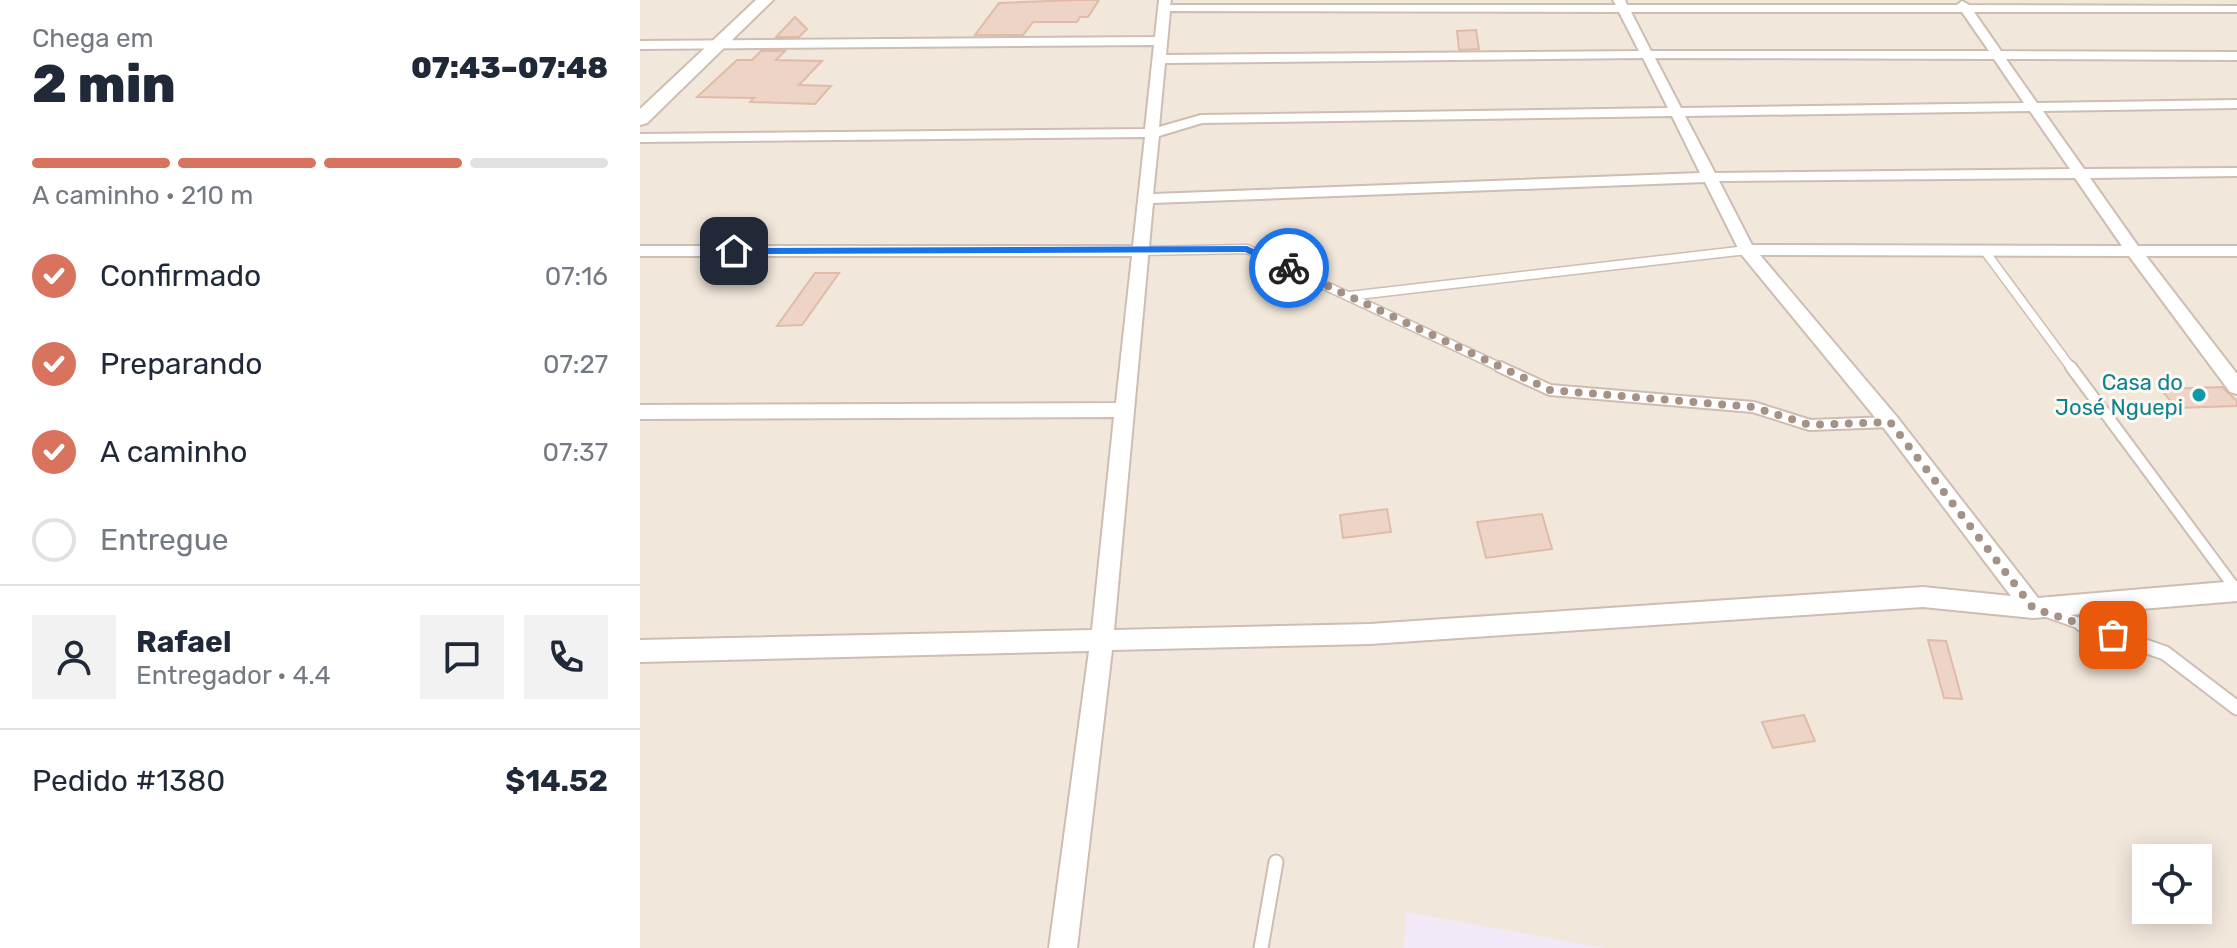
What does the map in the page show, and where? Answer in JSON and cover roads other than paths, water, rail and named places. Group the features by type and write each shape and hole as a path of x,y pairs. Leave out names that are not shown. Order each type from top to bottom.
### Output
{"street":[{"path":"640,119 765,0"},
{"path":"1063,948 1102,640 1166,4 1963,5 2237,9"},
{"path":"1622,4 1747,250 1890,422 2033,608"},
{"path":"1963,5 2133,250 2237,387"},
{"path":"640,45 1162,41"},
{"path":"1161,59 1382,55 2237,56"},
{"path":"640,138 1153,133 1201,119 2237,104"},
{"path":"1147,199 1710,177 2078,171 2237,172"},
{"path":"1747,250 2237,251"},
{"path":"640,251 1141,251"},
{"path":"640,412 1125,410"},
{"path":"640,651 1370,634 1923,597 2033,608 2237,591"}],"lane":[{"path":"1141,251 1247,249 1550,390 1753,407 1810,425 1890,422"},
{"path":"1349,296 1747,250"},
{"path":"1984,250 2237,591"},
{"path":"2033,608 2165,653 2237,708"},
{"path":"1261,948 1276,862"}],"place":[{"name":"Casa do José Nguepi","path":"2199,395"}]}
